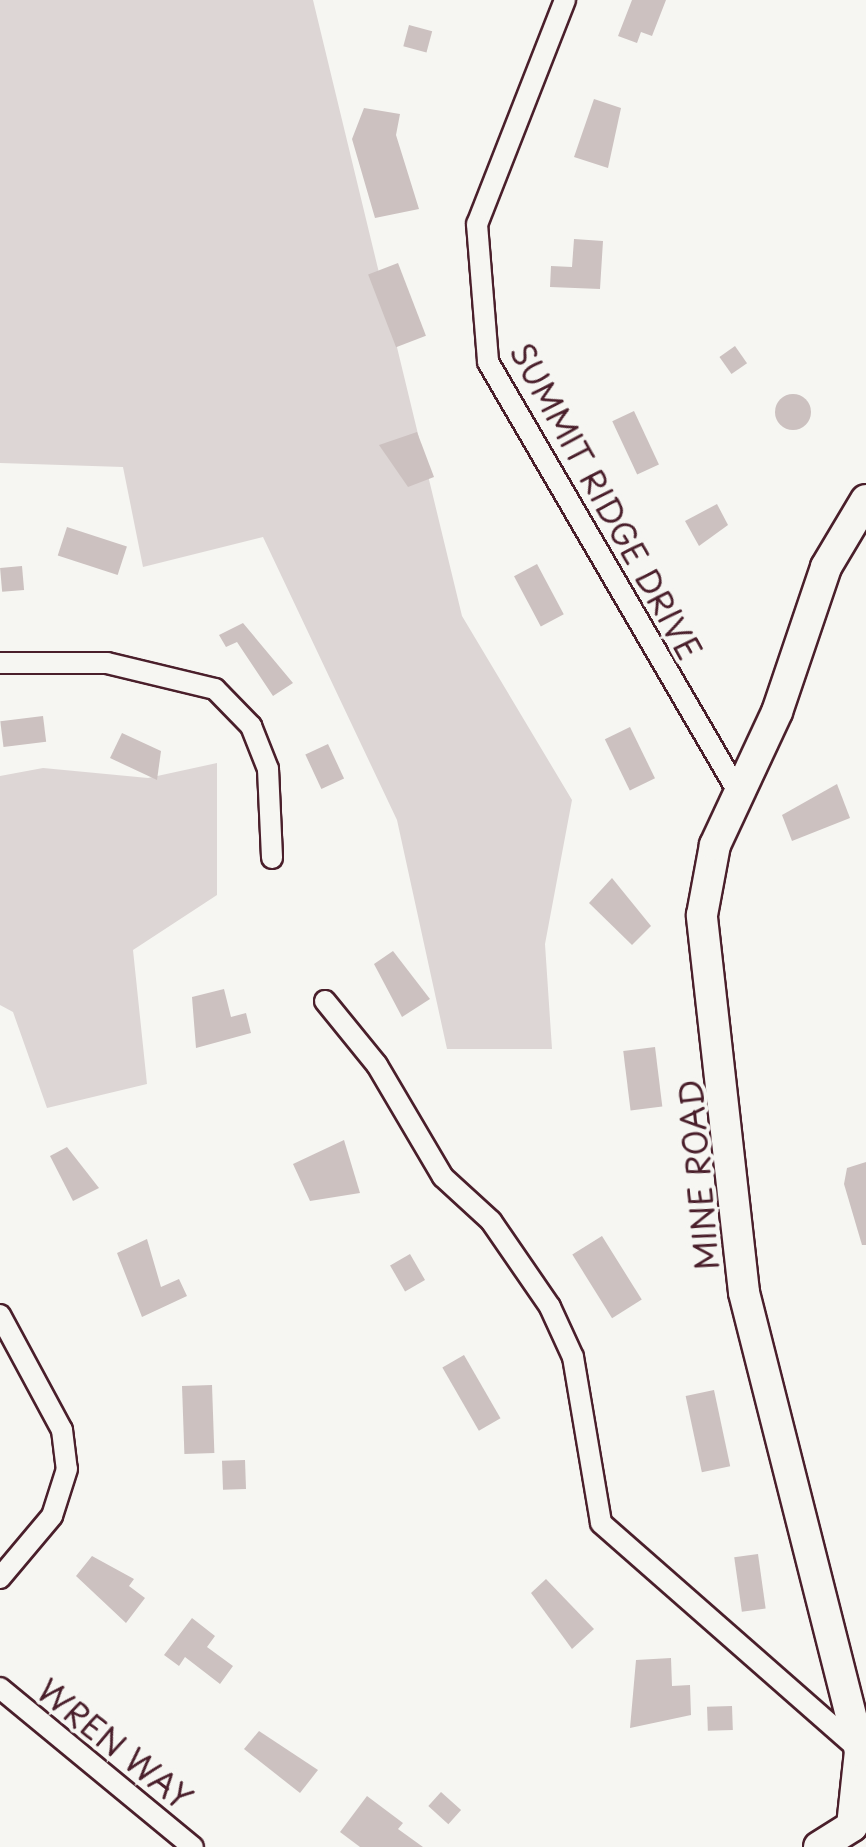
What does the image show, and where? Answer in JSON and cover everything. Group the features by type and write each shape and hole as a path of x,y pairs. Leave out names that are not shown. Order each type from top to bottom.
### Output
{"street":[{"name":"SUMMIT RIDGE DRIVE","path":"565,0 477,224 488,362 738,792"},
{"name":"MINE ROAD","path":"819,1847 859,1826 860,1751 744,1292 702,915 707,872 826,567 866,500"},
{"path":"0,662 107,663 215,689 251,726 268,770 272,858"},
{"path":"326,1000 378,1065 443,1177 490,1222 550,1307 573,1357 602,1523 860,1751"},
{"path":"0,1314 62,1430 67,1469 52,1516 0,1578"},
{"name":"WREN WAY","path":"0,1688 193,1847"}],"shaded area":[{"path":"0,0 313,0 462,616 572,800 545,944 552,1049 447,1049 397,820 263,537 143,567 123,467 0,463"},
{"path":"217,763 217,895 133,950 147,1084 47,1108 13,1012 0,1005 0,776 43,768 148,778"}],"building":[{"path":"632,0 666,0 652,36 641,32 637,43 618,36"},
{"path":"409,25 432,31 426,52 403,46"},
{"path":"594,99 621,108 608,168 574,157"},
{"path":"364,108 400,114 396,135 419,209 375,218 352,139"},
{"path":"574,239 603,241 600,289 550,287 551,266 572,267"},
{"path":"398,263 426,336 396,347 368,274"},
{"path":"735,346 747,363 731,374 719,357"},
{"path":"793,394 806,399 811,412 806,425 793,430 780,425 775,412 780,399"},
{"path":"634,411 659,464 637,475 612,421"},
{"path":"417,432 434,477 408,487 379,445"},
{"path":"717,504 728,525 699,546 685,521"},
{"path":"67,527 127,546 118,575 58,556"},
{"path":"537,564 564,614 541,627 514,576"},
{"path":"22,566 24,590 2,592 0,568"},
{"path":"243,623 293,683 273,696 237,642 226,647 219,635"},
{"path":"43,716 46,742 3,747 0,721"},
{"path":"630,727 655,778 630,791 605,739"},
{"path":"122,733 161,751 157,780 110,758"},
{"path":"328,744 344,778 321,789 305,755"},
{"path":"837,784 850,818 792,841 782,815"},
{"path":"612,878 651,926 632,945 589,903"},
{"path":"393,951 430,999 402,1017 374,964"},
{"path":"224,989 231,1017 246,1013 251,1033 196,1048 192,997"},
{"path":"655,1047 662,1107 631,1110 623,1051"},
{"path":"344,1140 360,1193 310,1201 293,1164"},
{"path":"67,1147 99,1188 73,1201 50,1156"},
{"path":"866,1162 866,1245 862,1245 844,1184 847,1168"},
{"path":"602,1236 642,1300 612,1318 572,1255"},
{"path":"147,1239 161,1287 179,1279 187,1296 142,1317 117,1253"},
{"path":"410,1254 425,1280 405,1291 390,1266"},
{"path":"464,1355 500,1418 479,1431 442,1368"},
{"path":"212,1385 214,1453 184,1454 182,1386"},
{"path":"714,1390 730,1466 702,1472 686,1396"},
{"path":"245,1460 246,1489 223,1490 222,1461"},
{"path":"758,1554 766,1608 742,1612 734,1557"},
{"path":"92,1556 134,1579 129,1586 145,1598 126,1623 76,1576"},
{"path":"546,1579 594,1629 572,1649 531,1593"},
{"path":"192,1618 215,1636 207,1647 233,1666 220,1684 185,1657 179,1666 164,1655"},
{"path":"671,1658 672,1686 690,1685 691,1715 630,1728 636,1660"},
{"path":"732,1706 733,1730 708,1731 707,1707"},
{"path":"259,1731 318,1770 300,1793 244,1749"},
{"path":"441,1792 461,1810 448,1824 428,1806"},
{"path":"367,1796 403,1823 398,1829 423,1847 360,1847 340,1832"}]}
